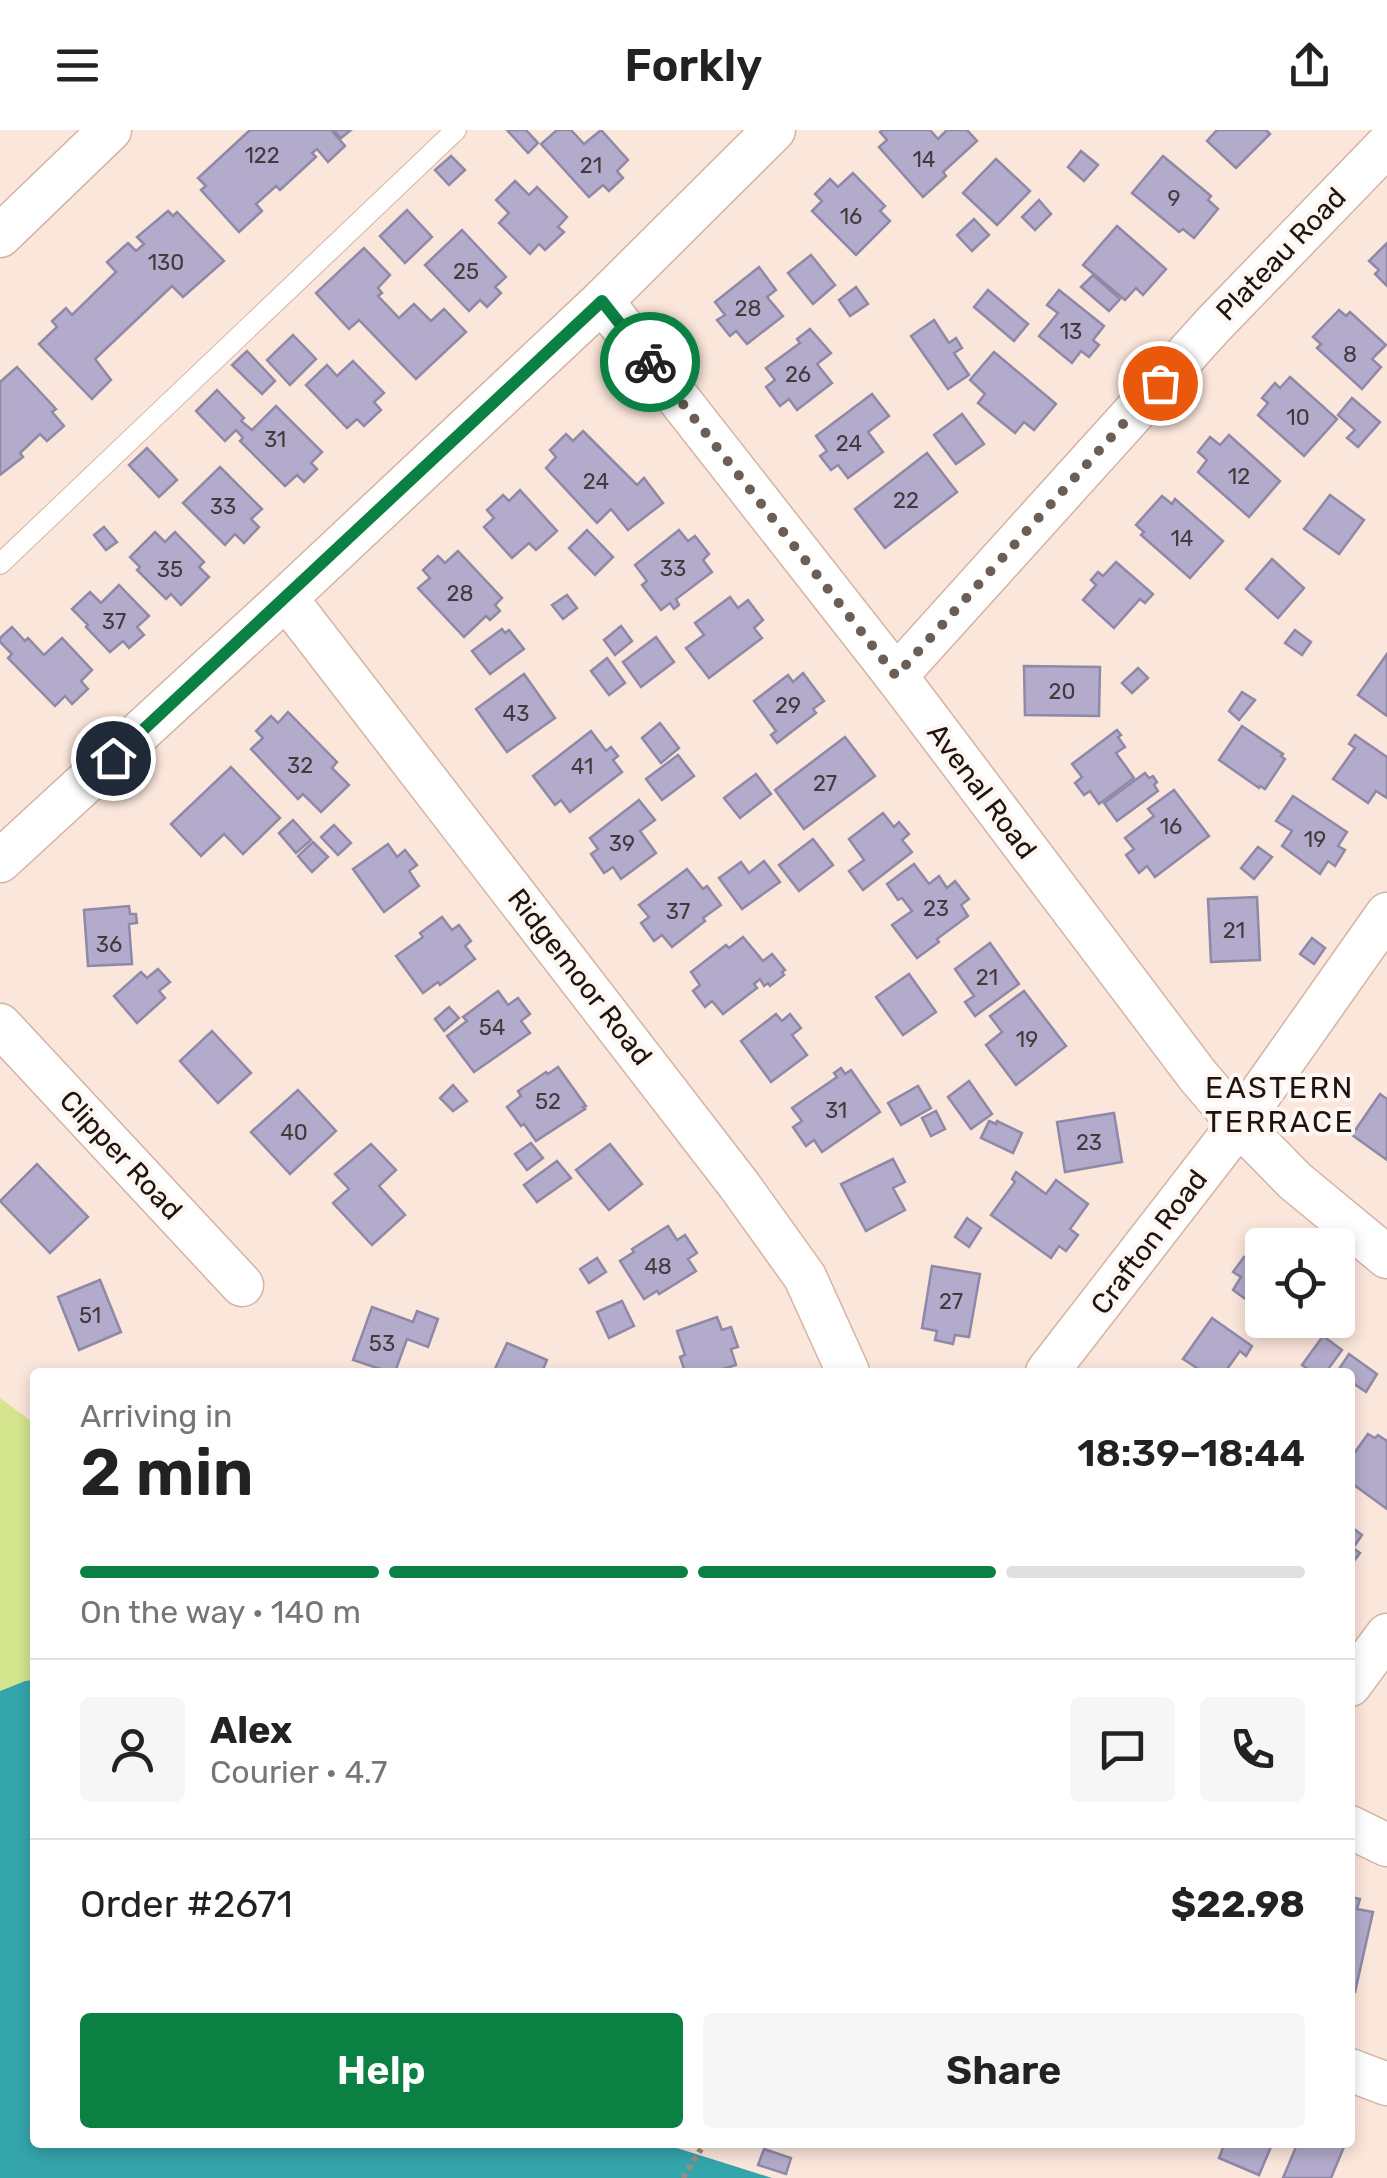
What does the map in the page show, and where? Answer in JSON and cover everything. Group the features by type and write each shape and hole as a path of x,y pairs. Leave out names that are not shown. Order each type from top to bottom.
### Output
{"street":[{"path":"0,236 110,130"},
{"path":"0,861 602,301 774,130"},
{"name":"Plateau Road","path":"896,676 1213,325 1387,145"},
{"name":"Avenal Road","path":"602,301 896,676 1198,1076 1294,1181 1387,1258"},
{"name":"Ridgemoor Road","path":"286,598 739,1185 805,1277 846,1368"},
{"name":"Crafton Road","path":"1050,1368 1239,1124 1387,914"},
{"name":"Clipper Road","path":"0,1025 242,1286"},
{"path":"1355,1679 1387,1635"},
{"path":"1355,1830 1387,1845"},
{"path":"1355,2072 1387,2084"}],"lane":[{"path":"0,564 456,130"}],"path":[{"path":"684,2178 701,2149"}],"green space":[{"path":"0,1398 30,1420 30,1681 0,1691"}],"water":[{"path":"30,1680 30,2148 677,2148 772,2178 0,2178 0,1691"}],"building":[{"path":"250,130 351,130 341,138 334,131 345,146 328,162 317,149 312,153 316,157 280,190 276,186 256,204 262,211 239,232 201,190 206,186 198,178"},
{"path":"507,130 526,130 538,143 528,153"},
{"path":"557,130 571,130 584,144 601,130 628,160 617,171 623,178 609,191 603,185 589,197 541,144"},
{"path":"882,130 930,130 938,139 947,130 967,130 977,141 923,197 879,147 887,140"},
{"path":"1217,130 1266,130 1270,134 1236,168 1207,141"},
{"path":"1081,151 1098,165 1084,181 1068,167"},
{"path":"451,156 465,170 449,185 435,170"},
{"path":"1163,156 1211,196 1208,200 1218,209 1194,238 1183,229 1179,232 1132,193"},
{"path":"996,159 1030,191 997,225 963,193"},
{"path":"853,173 885,206 880,211 890,221 856,255 812,211 822,201 815,194 830,179 838,187"},
{"path":"515,181 529,195 537,187 567,217 558,227 564,232 545,250 539,244 530,254 499,223 509,213 496,200"},
{"path":"1039,200 1051,214 1035,230 1022,217"},
{"path":"407,210 432,237 405,263 380,236"},
{"path":"168,211 173,216 177,212 224,261 183,297 172,286 95,359 111,380 92,399 39,344 57,327 52,321 66,308 72,315 116,272 107,262 128,243 136,251 144,244 137,237"},
{"path":"974,219 989,235 972,251 957,235"},
{"path":"1117,226 1166,269 1143,295 1136,288 1125,300 1083,265"},
{"path":"462,230 506,277 495,287 501,293 487,307 480,300 469,311 425,265"},
{"path":"1387,243 1387,286 1369,261"},
{"path":"364,248 390,275 378,288 382,293 378,296 399,318 414,304 431,321 444,309 466,332 416,379 359,320 349,329 316,293"},
{"path":"811,255 835,285 813,304 788,273"},
{"path":"759,267 776,290 767,297 783,316 747,344 736,331 730,336 717,320 725,315 715,302"},
{"path":"1093,275 1120,299 1109,311 1081,287"},
{"path":"856,287 868,304 850,316 839,300"},
{"path":"988,290 1028,324 1014,341 974,307"},
{"path":"1059,290 1104,326 1093,340 1099,345 1089,357 1081,351 1072,363 1039,336 1058,313 1047,305"},
{"path":"1339,310 1346,316 1350,312 1386,345 1372,359 1381,367 1362,389 1317,348 1321,344 1313,337"},
{"path":"934,320 949,343 956,338 962,348 954,353 969,375 948,389 911,336"},
{"path":"810,329 831,353 817,364 832,383 797,410 789,399 780,406 766,387 775,380 766,368 800,343 797,339"},
{"path":"293,335 316,359 290,385 267,360"},
{"path":"247,351 275,381 262,394 232,365"},
{"path":"994,352 1056,404 1034,430 1024,422 1015,433 978,403 985,394 970,380"},
{"path":"353,361 384,393 374,402 381,410 364,426 357,419 347,428 306,385 327,365 337,376"},
{"path":"17,367 56,409 52,412 64,426 47,441 40,434 20,453 23,457 0,475 0,382"},
{"path":"1290,377 1337,419 1304,456 1258,415 1268,403 1262,398 1275,383 1280,388"},
{"path":"217,390 252,430 276,406 322,452 311,463 317,469 304,482 297,475 285,486 240,441 243,438 236,430 225,441 196,411"},
{"path":"872,394 889,416 868,432 883,452 848,478 838,465 831,470 820,456 827,451 816,436"},
{"path":"1352,398 1380,422 1358,447 1347,438 1355,430 1338,415"},
{"path":"962,414 984,444 956,464 934,435"},
{"path":"583,431 637,485 644,478 663,503 628,530 611,509 597,523 546,468 556,457 550,450 566,434 573,441"},
{"path":"1229,435 1280,481 1249,517 1198,472 1207,460 1198,452 1210,437 1220,445"},
{"path":"147,448 177,480 159,497 129,465"},
{"path":"927,453 957,492 885,548 855,509"},
{"path":"220,467 262,509 251,519 259,527 244,543 235,534 225,545 183,503"},
{"path":"520,490 557,531 536,550 529,543 512,558 484,527 494,518 487,510 503,495 509,501"},
{"path":"1330,495 1364,520 1339,554 1304,529"},
{"path":"1162,496 1172,504 1175,499 1223,541 1190,578 1141,535 1144,532 1136,525"},
{"path":"104,527 117,542 106,550 94,535"},
{"path":"587,530 613,557 595,575 569,548"},
{"path":"679,530 688,541 695,536 709,554 703,560 712,572 676,599 679,605 674,609 670,603 661,610 642,585 647,581 635,565"},
{"path":"155,532 165,542 175,532 204,562 199,567 209,577 181,605 171,594 166,599 137,570 140,567 130,557"},
{"path":"458,551 502,598 495,605 500,611 490,620 486,616 464,637 418,588 430,578 423,570 438,556 445,563"},
{"path":"1272,559 1304,588 1278,618 1246,589"},
{"path":"1116,562 1153,594 1145,603 1140,599 1114,628 1083,600 1096,585 1091,580 1098,572 1103,576"},
{"path":"119,585 149,616 137,627 144,635 129,648 123,641 110,652 72,609 90,592 101,603"},
{"path":"567,595 577,608 563,619 552,605"},
{"path":"730,597 738,608 748,600 763,620 754,628 762,638 709,678 686,648 704,635 695,623"},
{"path":"621,626 632,641 615,655 604,640"},
{"path":"12,627 44,655 62,638 92,670 81,681 88,689 72,704 65,696 55,706 8,658 12,654 0,638"},
{"path":"502,629 505,633 509,630 524,649 490,674 472,651"},
{"path":"1295,630 1311,642 1302,655 1285,643"},
{"path":"656,637 674,662 641,687 623,662"},
{"path":"1387,654 1387,716 1358,695"},
{"path":"607,658 625,683 609,695 591,671"},
{"path":"1024,666 1100,667 1099,716 1025,715"},
{"path":"1138,668 1148,678 1132,693 1122,683"},
{"path":"803,673 824,701 813,709 816,713 777,743 771,735 776,731 754,701 788,675 793,682"},
{"path":"524,674 555,718 507,752 476,709"},
{"path":"1242,692 1255,700 1239,720 1229,711"},
{"path":"288,712 337,762 332,768 349,785 321,812 303,794 298,799 251,749 263,738 256,731 271,716 278,723"},
{"path":"660,723 679,748 661,763 642,738"},
{"path":"1242,726 1285,759 1265,789 1219,760"},
{"path":"1117,730 1125,747 1116,753 1134,778 1099,804 1090,791 1084,795 1075,783 1082,777 1072,764"},
{"path":"591,731 606,751 611,747 618,756 613,760 622,772 570,812 561,800 555,805 533,776"},
{"path":"1355,735 1387,757 1387,798 1376,791 1368,803 1333,779 1355,748 1349,744"},
{"path":"845,737 875,776 804,829 775,790"},
{"path":"678,755 694,776 662,800 646,779"},
{"path":"231,767 280,818 243,854 224,834 201,856 171,824"},
{"path":"1145,773 1149,778 1153,776 1158,791 1117,821 1104,803"},
{"path":"756,774 771,794 740,818 724,798"},
{"path":"1174,790 1209,836 1155,877 1147,866 1139,873 1126,855 1134,849 1125,838 1154,816 1148,809"},
{"path":"1293,796 1347,832 1338,846 1345,850 1335,866 1328,861 1320,874 1282,846 1292,831 1276,821"},
{"path":"639,800 655,820 640,831 656,853 621,879 613,867 604,873 591,854 598,849 590,838"},
{"path":"883,813 894,827 899,822 909,834 902,840 912,852 863,890 849,871 864,860 849,839"},
{"path":"293,820 311,840 296,853 279,833"},
{"path":"334,825 351,843 338,855 321,837"},
{"path":"813,839 833,865 799,891 779,865"},
{"path":"313,842 328,857 312,872 298,856"},
{"path":"388,844 397,857 405,850 417,865 409,871 419,886 384,912 353,869"},
{"path":"1258,847 1272,857 1254,879 1241,868"},
{"path":"764,861 780,882 742,909 719,878 741,862 749,873"},
{"path":"914,864 929,884 939,876 947,888 955,881 969,899 961,905 968,916 917,958 892,925 912,911 887,884"},
{"path":"687,869 721,905 672,947 662,935 654,941 641,923 649,917 639,905"},
{"path":"1257,897 1260,960 1211,962 1208,899"},
{"path":"129,906 137,923 129,924 132,964 88,966 84,910"},
{"path":"442,917 452,930 459,925 471,941 465,946 475,959 423,993 396,956"},
{"path":"743,937 763,961 772,954 785,970 784,975 770,986 764,986 760,979 754,984 757,988 723,1014 712,1001 705,1007 693,991 700,985 691,972"},
{"path":"1312,938 1325,948 1314,964 1300,954"},
{"path":"990,943 1019,984 975,1016 965,1002 974,996 955,969"},
{"path":"158,969 170,982 159,991 165,998 137,1023 114,996 141,972 147,978"},
{"path":"909,974 936,1012 903,1035 876,997"},
{"path":"498,991 508,1005 518,998 530,1014 521,1021 530,1033 474,1072 447,1036 467,1021 463,1017"},
{"path":"1024,991 1066,1046 1016,1085 986,1045 1002,1032 990,1016"},
{"path":"449,1007 459,1018 444,1031 435,1019"},
{"path":"776,1014 782,1021 790,1014 801,1028 792,1035 807,1055 771,1082 741,1041"},
{"path":"212,1031 251,1073 218,1103 180,1061"},
{"path":"558,1067 586,1106 536,1141 507,1107 521,1096 518,1091"},
{"path":"841,1068 845,1074 851,1070 880,1112 822,1152 814,1140 806,1146 793,1127 802,1121 792,1108 837,1077 834,1073"},
{"path":"969,1081 992,1114 971,1129 948,1097"},
{"path":"453,1085 467,1101 453,1111 440,1098"},
{"path":"918,1086 931,1108 901,1125 888,1103"},
{"path":"298,1090 336,1131 290,1174 251,1132"},
{"path":"1380,1094 1387,1099 1387,1160 1352,1135"},
{"path":"936,1111 945,1129 931,1136 922,1118"},
{"path":"1114,1113 1122,1162 1065,1172 1057,1122"},
{"path":"989,1121 1022,1133 1013,1153 981,1138"},
{"path":"531,1143 543,1158 527,1170 515,1154"},
{"path":"371,1144 396,1170 379,1186 405,1215 372,1245 333,1203 349,1189 335,1174"},
{"path":"610,1144 642,1184 609,1210 576,1170"},
{"path":"893,1159 905,1182 893,1188 905,1210 866,1231 841,1184"},
{"path":"557,1161 571,1178 537,1202 524,1185"},
{"path":"37,1164 88,1217 50,1253 0,1201"},
{"path":"1016,1172 1046,1194 1056,1180 1088,1204 1070,1229 1078,1235 1066,1251 1059,1246 1051,1258 991,1215 1015,1182 1012,1179"},
{"path":"967,1218 981,1228 969,1247 955,1237"},
{"path":"668,1226 677,1240 685,1235 697,1253 688,1259 696,1271 644,1299 620,1261"},
{"path":"1244,1257 1245,1299 1233,1290 1241,1277 1233,1272"},
{"path":"597,1258 606,1272 589,1283 580,1269"},
{"path":"932,1266 980,1274 969,1337 955,1335 953,1344 935,1340 937,1331 922,1328"},
{"path":"100,1280 121,1332 79,1350 58,1297"},
{"path":"622,1301 634,1326 609,1338 597,1312"},
{"path":"372,1307 413,1322 417,1311 438,1319 428,1347 407,1339 396,1368 377,1368 353,1360"},
{"path":"717,1317 722,1330 731,1327 738,1347 731,1349 736,1365 684,1368 680,1357 685,1355 677,1331"},
{"path":"1212,1318 1252,1346 1246,1356 1240,1351 1228,1368 1197,1368 1183,1359"},
{"path":"1322,1338 1342,1350 1329,1368 1302,1365"},
{"path":"507,1343 547,1360 544,1368 495,1368"},
{"path":"1349,1354 1377,1374 1366,1392 1355,1384 1355,1368 1340,1368"},
{"path":"1368,1434 1387,1441 1387,1509 1355,1486 1355,1452"},
{"path":"1355,1898 1360,1899 1357,1909 1373,1912 1355,1992"},
{"path":"1223,2148 1270,2148 1259,2175 1219,2158"},
{"path":"1296,2148 1344,2148 1331,2178 1283,2178"},
{"path":"764,2149 791,2158 786,2174 758,2165"}],"way so far":[{"path":"650,362 896,676 1160,383"}],"district":[{"name":"EASTERN TERRACE","path":"1280,1105"}],"route":[{"path":"113,758 602,301 650,362"}]}
